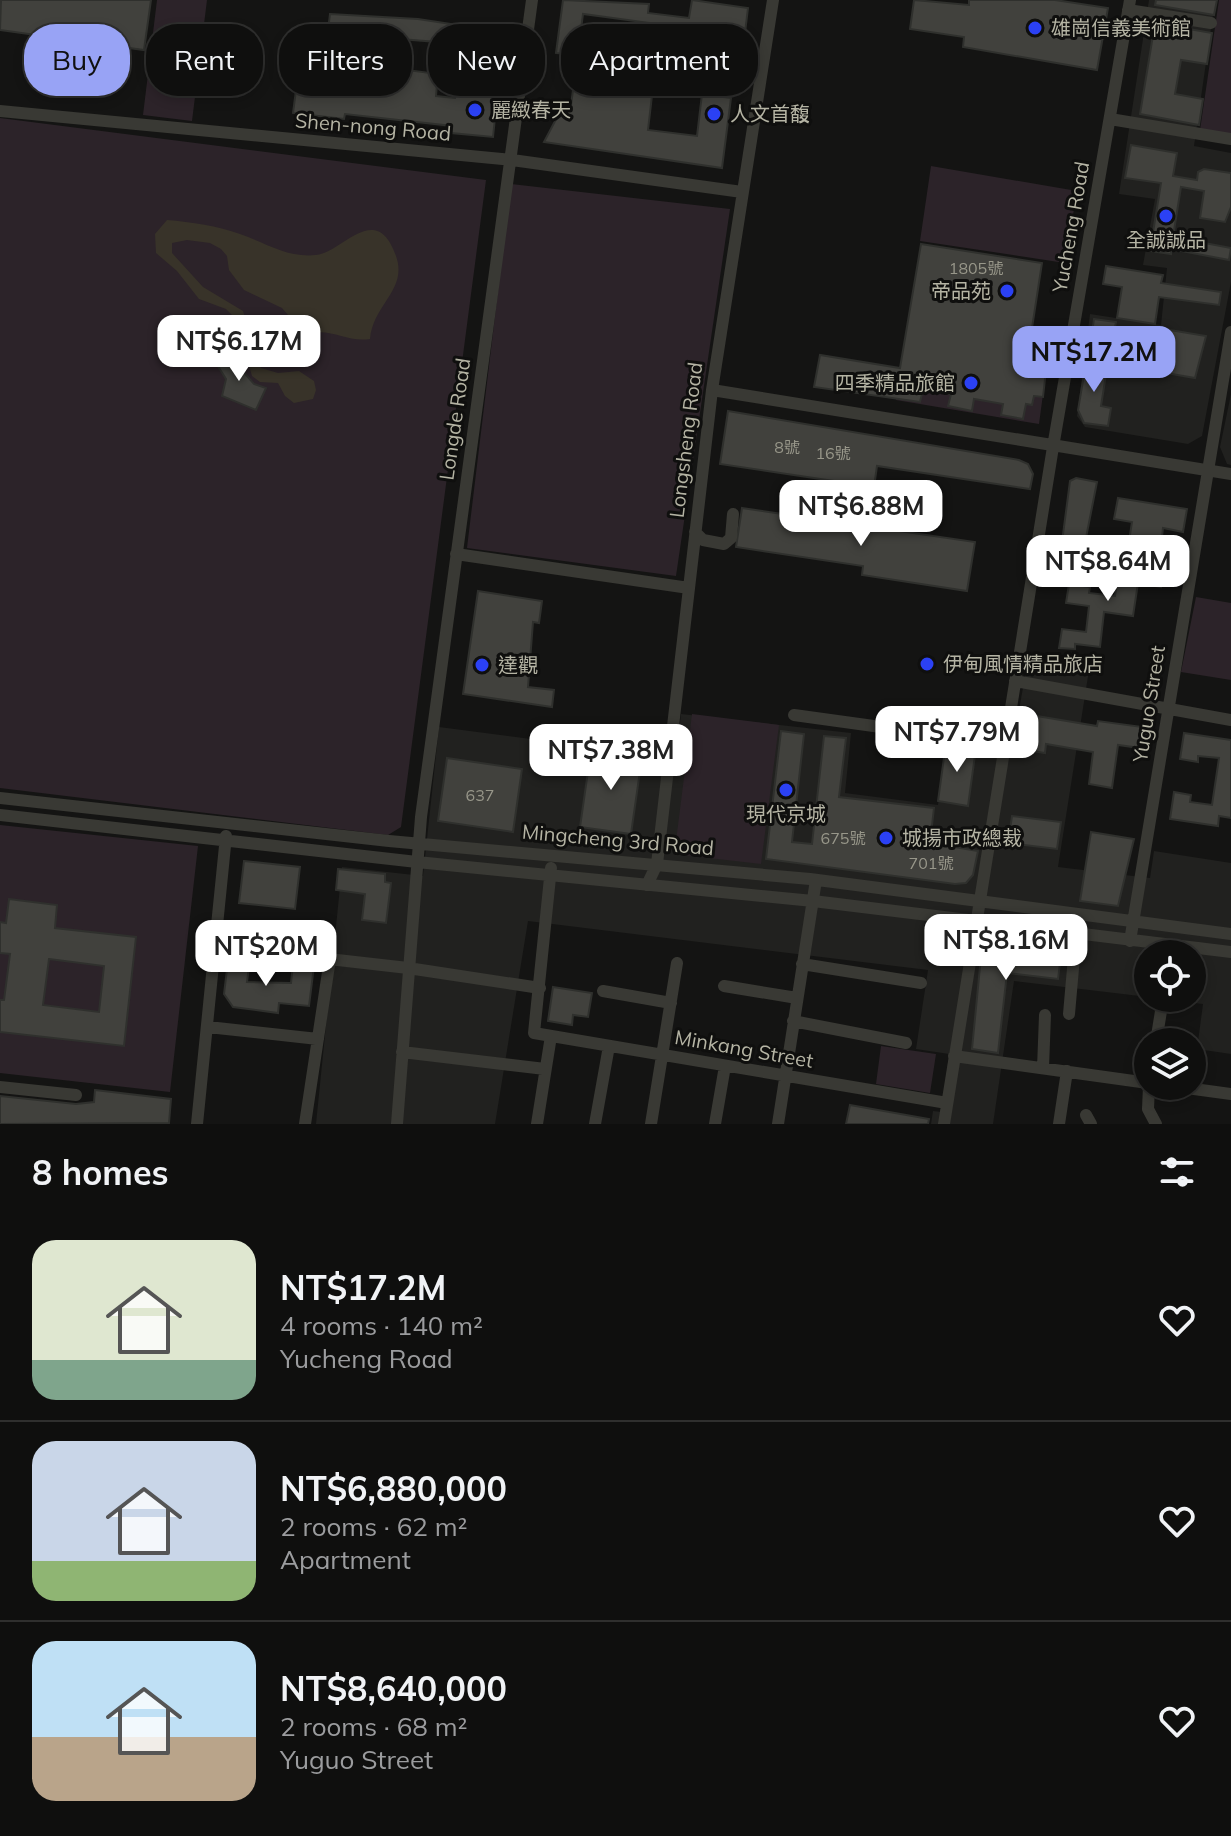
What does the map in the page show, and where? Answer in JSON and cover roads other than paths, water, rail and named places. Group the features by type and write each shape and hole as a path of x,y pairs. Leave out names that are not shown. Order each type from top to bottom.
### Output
{"street":[{"name":"Longde Road","path":"397,1124 418,844 532,0"},
{"name":"Longsheng Road","path":"647,885 657,864 712,390 773,0"},
{"path":"1129,5 1211,23"},
{"name":"Yucheng Road","path":"944,1124 1053,447 1129,5"},
{"name":"Shen-nong Road","path":"0,111 512,160 742,192"},
{"path":"1110,119 1231,139"},
{"name":"Yuguo Street","path":"1130,941 1207,471 1227,378 1231,332"},
{"path":"712,390 1231,474"},
{"path":"695,532 703,540 724,544 731,538 733,514"},
{"path":"456,554 689,588"},
{"path":"1015,681 1231,720"},
{"path":"794,715 888,728"},
{"name":"Mingcheng 3rd Road","path":"0,798 228,825 418,844 553,853 979,898 1231,934"},
{"name":"Mingcheng 3rd Road","path":"0,815 225,842 813,901 1231,952"},
{"path":"197,1124 228,825"},
{"path":"215,946 408,968 540,988 553,853"},
{"path":"778,1124 816,880"},
{"path":"1069,1014 1076,934"},
{"path":"305,1124 330,959"},
{"path":"651,1124 677,963"},
{"path":"802,964 921,983"},
{"path":"724,986 797,998"},
{"name":"Minkang Street","path":"540,988 534,1033 947,1103"},
{"path":"603,991 671,1003"},
{"path":"1043,1068 1045,1015"},
{"path":"793,1021 906,1043"},
{"path":"208,1027 318,1039"},
{"path":"537,1124 551,1036"},
{"path":"595,1124 609,1046"},
{"path":"402,1052 545,1069"},
{"path":"954,1056 1134,1082"},
{"path":"715,1124 725,1066"},
{"path":"1059,1124 1067,1071"},
{"path":"0,1087 76,1095"},
{"path":"1206,1091 1231,1094"},
{"path":"1148,1100 1148,1109 1156,1124"}],"place":[{"name":"雄崗信義美術館","path":"1035,28"},
{"name":"麗緻春天","path":"475,110"},
{"name":"人文首馥","path":"714,114"},
{"name":"全誠誠品","path":"1166,216"},
{"name":"帝品苑","path":"1007,291"},
{"name":"四季精品旅館","path":"971,383"},
{"name":"伊甸風情精品旅店","path":"927,664"},
{"name":"達觀","path":"482,665"},
{"name":"現代京城","path":"786,790"},
{"name":"城揚市政總裁","path":"886,838"}]}
